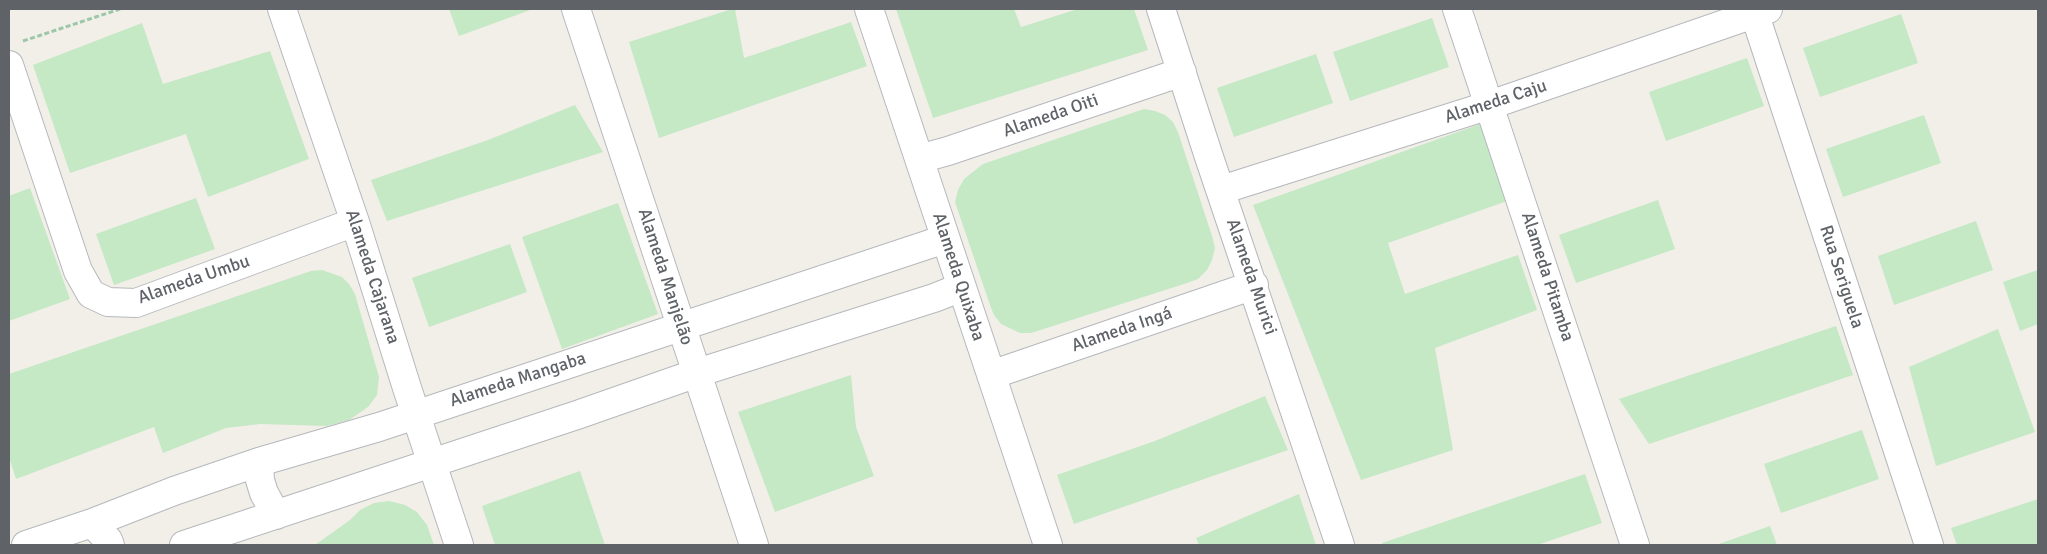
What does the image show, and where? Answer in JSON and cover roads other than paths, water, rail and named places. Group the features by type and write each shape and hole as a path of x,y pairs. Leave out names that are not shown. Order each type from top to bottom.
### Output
{"street":[{"name":"Alameda Cajarana","path":"282,9 355,222 431,463 460,545"},
{"name":"Alameda Manjelão","path":"576,9 754,545"},
{"name":"Alameda Quixaba","path":"869,9 1048,545"},
{"name":"Alameda Murici","path":"1161,9 1340,545"},
{"name":"Alameda Pitamba","path":"1457,9 1635,545"},
{"name":"Alameda Caju","path":"1221,190 1490,105 1759,10"},
{"name":"Rua Seriguela","path":"1759,10 1929,545"},
{"name":"Alameda Umbu","path":"13,54 78,271 91,294 108,302 136,303 355,222"},
{"name":"Alameda Oiti","path":"919,159 948,151 1182,72"},
{"name":"Alameda Mangaba","path":"26,545 259,462 379,427 415,413 681,327 945,238"},
{"name":"Alameda Ingá","path":"991,375 1254,285"},
{"path":"184,545 697,373 934,298 962,287"},
{"path":"259,462 260,480 264,493 276,515"},
{"path":"92,523 108,540 110,545"}]}
